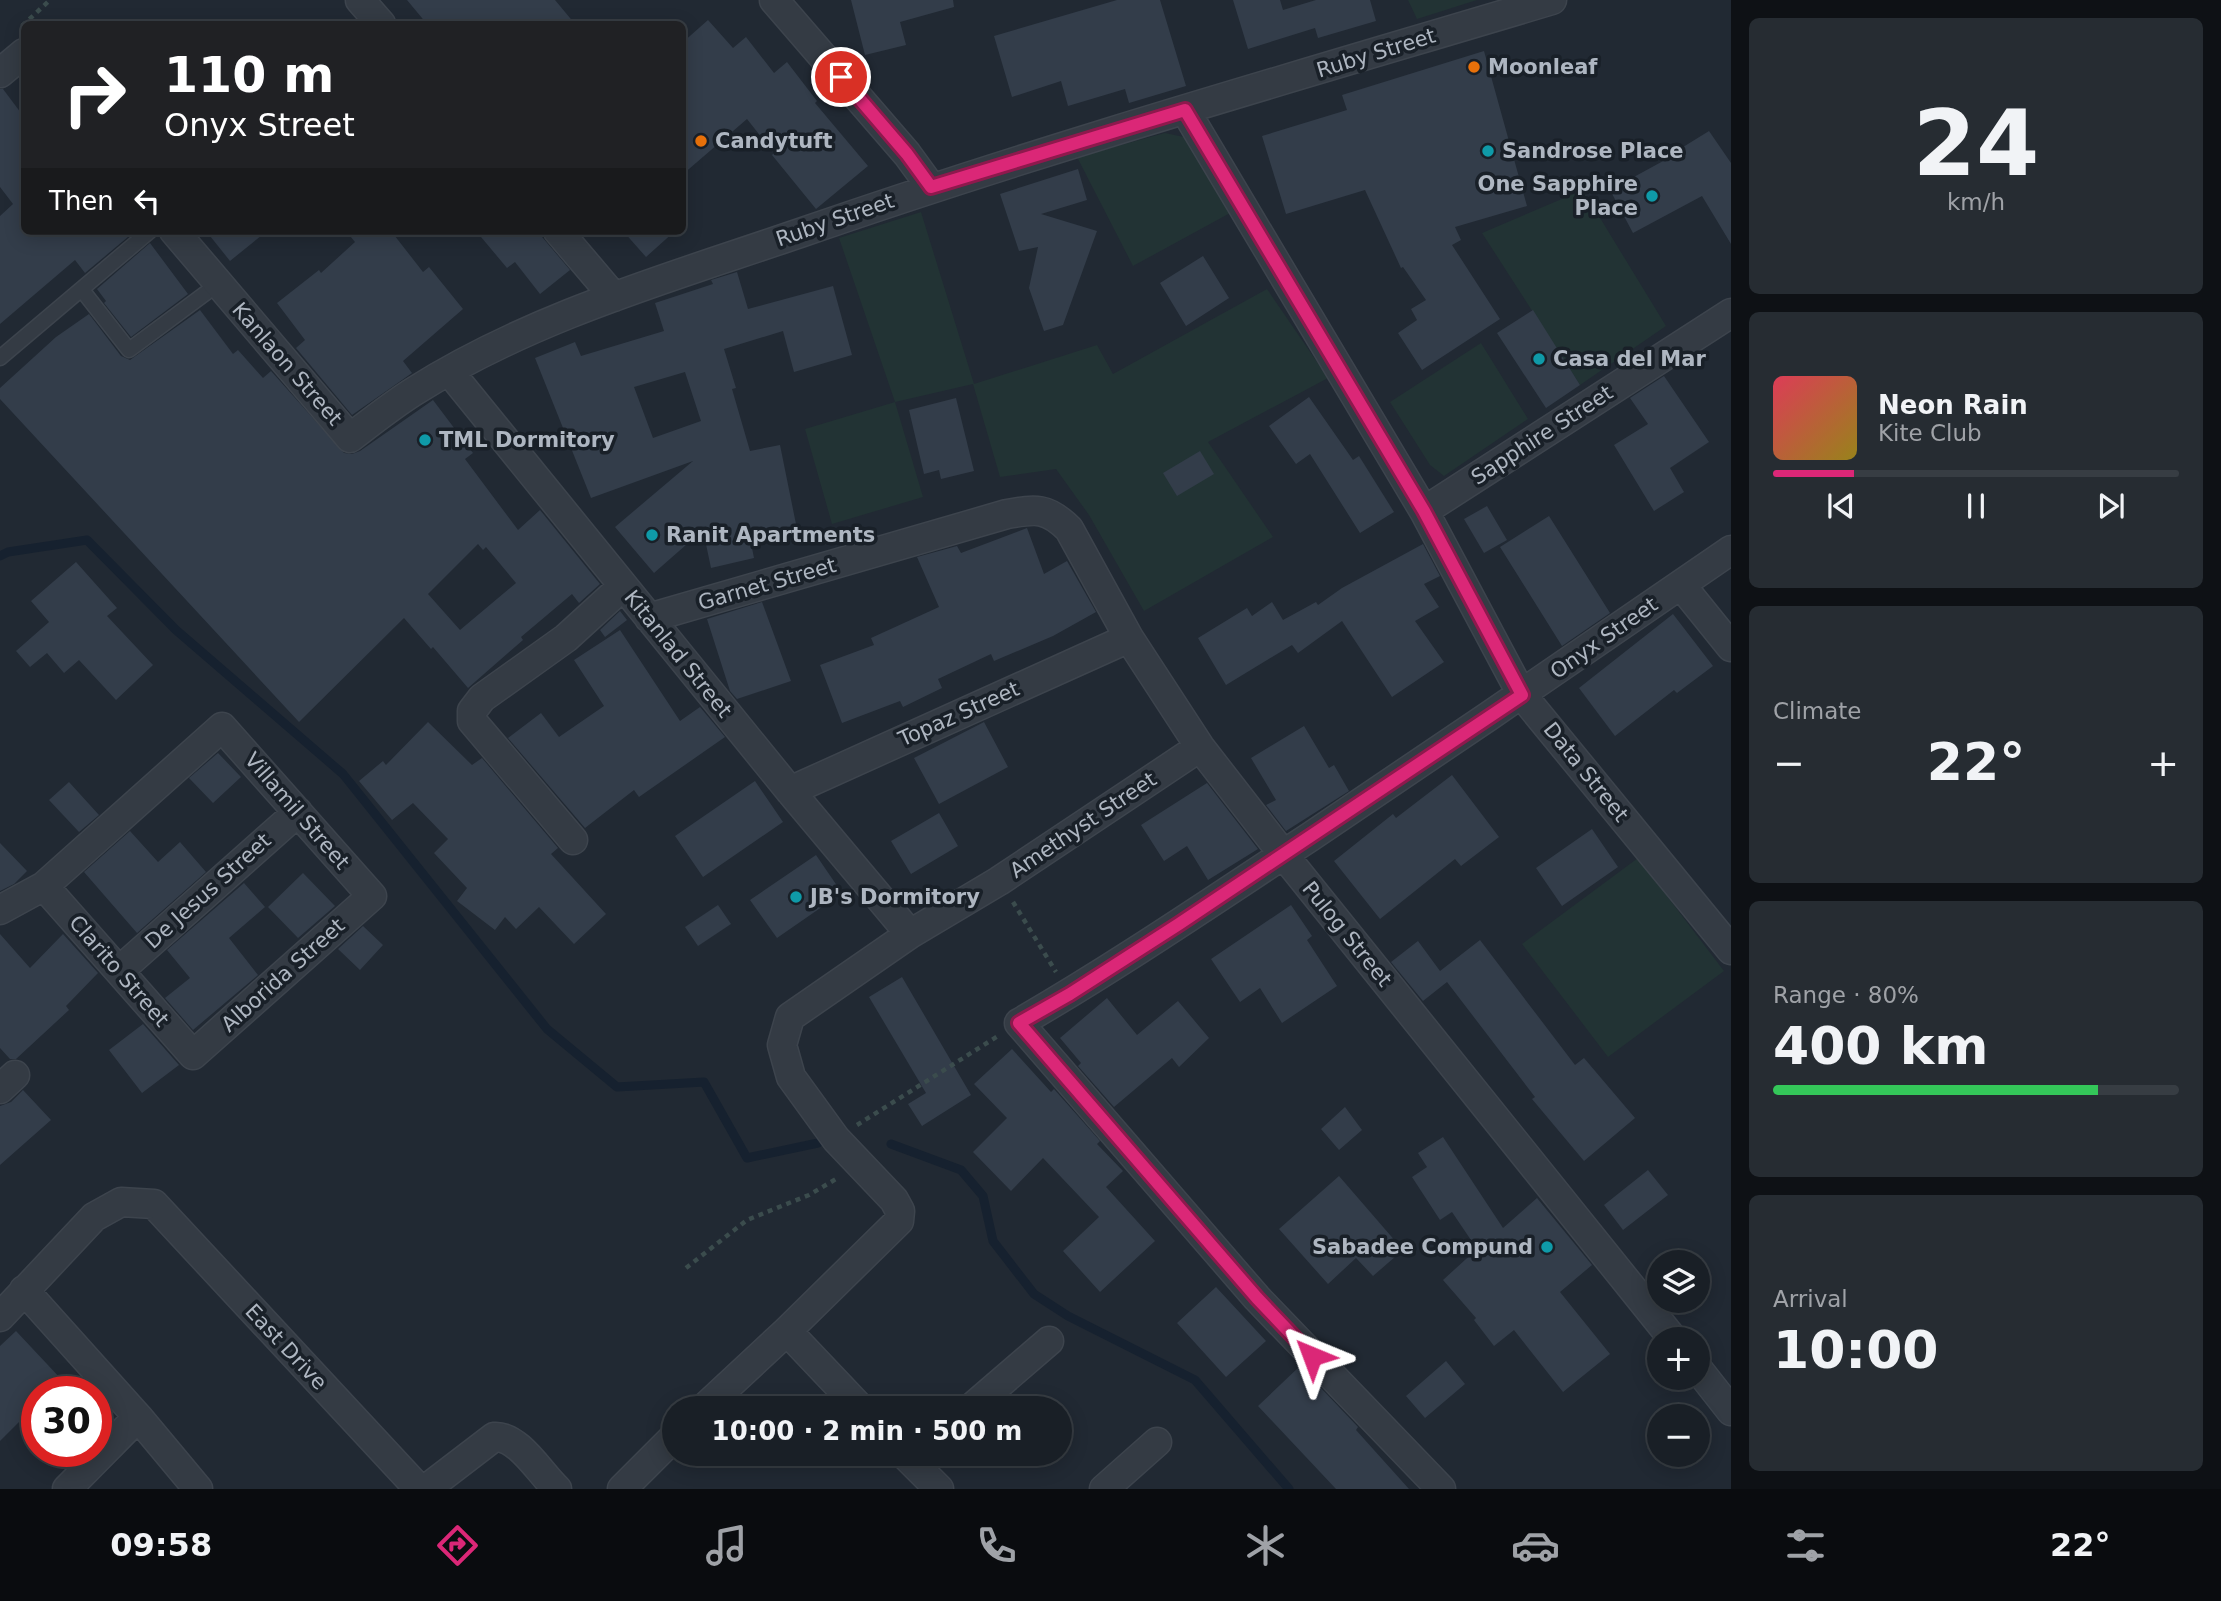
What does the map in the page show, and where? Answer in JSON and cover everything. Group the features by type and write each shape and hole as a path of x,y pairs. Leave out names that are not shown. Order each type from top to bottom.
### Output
{"street":[{"path":"360,0 378,21"},
{"path":"774,0 907,154 931,187"},
{"name":"Ruby Street","path":"449,372 560,318 614,296 931,187 1552,0"},
{"path":"0,73 21,56"},
{"name":"Data Street","path":"1185,110 1424,511 1522,695 1731,950"},
{"name":"Kanlaon Street","path":"177,235 350,438 412,392 449,372"},
{"path":"561,235 614,296"},
{"name":"Sapphire Street","path":"1424,511 1731,313"},
{"name":"Kitanlad Street","path":"449,372 910,934"},
{"name":"Garnet Street","path":"649,618 1007,514 1039,510 1048,512"},
{"name":"Pulog Street","path":"1048,512 1069,529 1129,638 1200,747 1663,1327"},
{"name":"Onyx Street","path":"1019,1023 1070,994 1179,924 1522,695 1731,550"},
{"path":"1681,585 1731,647"},
{"path":"573,840 472,721 472,711 482,698 566,638 623,586"},
{"name":"Topaz Street","path":"790,790 1129,638"},
{"name":"Villamil Street","path":"44,886 222,727 372,895"},
{"name":"Amethyst Street","path":"836,1139 792,1077 782,1045 790,1017 910,934 999,881 1200,747"},
{"name":"De Jesus Street","path":"119,971 298,812"},
{"path":"0,910 44,886"},
{"name":"Clarito Street","path":"44,886 194,1055"},
{"name":"Alborida Street","path":"194,1055 372,895"},
{"path":"1019,1023 1257,1298 1441,1489"},
{"path":"717,1396 899,1221 900,1211 894,1200 836,1139"},
{"name":"East Drive","path":"24,1290 94,1217 121,1202 155,1204 419,1489"},
{"path":"0,1317 24,1290 138,1417 198,1489"},
{"path":"787,1331 849,1396"},
{"path":"985,1396 1049,1341"},
{"path":"1710,1384 1731,1411"},
{"path":"67,1489 138,1417"},
{"path":"426,1489 494,1437 503,1436 517,1444 557,1489"},
{"path":"1104,1489 1157,1443"},
{"path":"622,1489 662,1449"},
{"path":"919,1466 939,1489"}],"lane":[{"path":"0,358 145,235"},
{"path":"82,290 129,350 218,284"}],"path":[{"path":"999,881 1070,994"},
{"path":"836,1139 1019,1023"},
{"path":"686,1268 747,1220 809,1195 861,1164"}],"shaded area":[{"path":"1408,0 1477,0 1417,19"},
{"path":"1165,133 1184,137 1198,153 1232,212 1133,266 1077,157"},
{"path":"1583,190 1666,326 1580,385 1482,233"},
{"path":"921,212 974,384 1097,345 1113,374 1267,289 1328,378 1208,442 1273,537 1144,611 1089,515 1056,469 1000,477 973,384 895,402 839,238"},
{"path":"1481,343 1528,419 1444,476 1430,465 1390,402"},
{"path":"895,402 923,497 832,524 805,429"},
{"path":"1638,858 1724,971 1608,1057 1522,944"}],"building":[{"path":"407,0 555,0 572,21 424,21"},
{"path":"851,0 953,0 954,7 900,22 906,45 865,55"},
{"path":"1117,0 1160,0 1186,86 1129,103 1125,89 1068,106 1061,81 1012,97 994,36"},
{"path":"1233,0 1280,0 1283,10 1316,0 1370,0 1376,21 1318,38 1315,28 1248,49"},
{"path":"708,20 733,48 746,37 774,73 787,62 817,101 815,103 868,166 816,209 747,119 686,172 686,39"},
{"path":"1484,51 1527,206 1455,227 1461,240 1452,245 1500,319 1422,370 1398,333 1417,320 1411,309 1426,300 1403,267 1401,268 1365,190 1286,214 1262,136 1347,110 1342,95"},
{"path":"0,89 3,89 21,113 21,235 130,235 85,273 75,260 0,324 0,216 13,204 0,187"},
{"path":"1709,131 1731,163 1731,244 1702,196 1633,233 1610,190 1676,154 1675,152"},
{"path":"1078,169 1087,200 1041,214 1097,231 1063,325 1044,331 1029,288 1038,247 1019,251 1000,194"},
{"path":"209,235 262,235 230,261"},
{"path":"349,235 394,235 423,272 429,267 463,309 403,361 412,373 352,415 296,348 305,340 277,303 319,270 321,273 355,242"},
{"path":"479,235 540,235 570,270 540,294 515,262 507,268"},
{"path":"627,235 671,235 646,257"},
{"path":"150,243 188,294 131,337 104,303 106,301 97,289"},
{"path":"1203,256 1229,298 1186,326 1160,283"},
{"path":"737,272 748,309 833,286 852,355 794,372 783,331 724,349 736,388 732,389 750,451 780,445 798,534 751,543 754,558 711,568 703,530 654,573 615,527 693,461 591,498 535,358 575,342 581,356 664,331 655,303 713,284 711,280","holes":["685,372 701,421 653,438 634,387"]},
{"path":"200,310 233,354 238,350 263,378 271,371 344,453 360,451 433,400 473,453 465,459 518,530 540,510 600,584 579,603 572,594 521,637 523,640 468,688 404,618 299,722 0,399 0,388 56,337 89,314 121,356 130,360","holes":["478,544 483,550 486,547 516,583 460,630 428,594"]},
{"name":"Casa del Mar","path":"1533,310 1580,385 1546,408 1497,333"},
{"path":"1664,376 1709,442 1670,468 1684,492 1654,511 1614,445 1648,424 1630,398"},
{"path":"1309,397 1353,460 1359,456 1394,512 1360,533 1310,454 1296,464 1269,426"},
{"path":"956,398 974,471 941,479 939,470 924,474 909,410"},
{"path":"1200,451 1214,474 1177,496 1163,473"},
{"path":"1487,506 1507,540 1484,553 1464,519"},
{"path":"1549,516 1610,613 1562,646 1500,547"},
{"path":"1027,528 1044,574 1067,561 1096,612 1053,636 994,661 991,654 938,679 942,688 903,707 900,701 842,723 820,665 874,645 871,638 939,607 917,557 957,546 961,553"},
{"path":"1423,544 1440,576 1424,584 1439,607 1415,621 1444,662 1392,697 1342,621 1298,653 1292,645 1226,685 1198,638 1247,608 1252,616 1272,602 1283,620 1316,602 1318,605 1342,588"},
{"path":"76,562 117,608 107,616 153,665 116,700 79,660 64,673 47,653 30,667 16,651 49,622 31,601"},
{"path":"762,602 791,681 737,699 730,691 707,619"},
{"path":"620,611 627,620 605,637 600,630"},
{"path":"1673,614 1713,666 1677,693 1674,690 1615,736 1579,688"},
{"path":"620,630 680,721 700,707 725,737 639,797 634,790 585,828 508,738 541,713 559,737 604,706 574,660"},
{"path":"428,722 472,765 482,758 558,848 551,854 606,914 574,944 539,907 516,929 505,917 495,930 457,901 467,888 434,853 448,839 413,803 392,820 359,781 383,761 386,765"},
{"path":"984,722 1008,767 939,804 914,758"},
{"path":"1304,726 1329,768 1334,765 1349,791 1286,831 1266,805 1276,800 1251,758"},
{"path":"218,753 241,777 213,803 189,778"},
{"path":"1452,775 1499,837 1461,866 1455,859 1380,919 1334,861 1393,814 1396,818"},
{"path":"755,781 783,822 703,877 675,836"},
{"path":"69,782 99,815 79,832 49,800"},
{"path":"1207,783 1258,849 1208,880 1187,846 1164,861 1141,825"},
{"path":"939,813 958,846 911,874 891,841"},
{"path":"1592,829 1618,867 1562,906 1536,868"},
{"path":"130,831 158,862 180,842 206,872 137,933 84,872"},
{"path":"0,843 27,871 14,884 0,891"},
{"name":"JB's Dormitory","path":"816,855 842,893 777,938 750,900"},
{"path":"303,873 335,906 298,938 268,907"},
{"path":"244,883 265,907 229,938 258,975 193,1030 165,998 190,978 167,950"},
{"path":"718,905 731,924 698,946 685,927"},
{"path":"1291,905 1312,936 1307,940 1337,986 1282,1023 1260,988 1240,1002 1211,959"},
{"path":"363,926 383,945 360,970 338,949"},
{"path":"0,934 30,968 63,934 98,973 66,1006 69,1010 16,1059 10,1059 0,1048"},
{"path":"1480,940 1575,1065 1584,1058 1635,1118 1584,1161 1532,1099 1535,1097 1447,982 1423,1001 1391,962 1418,941 1440,971"},
{"path":"902,977 971,1095 922,1126 908,1104 926,1093 869,997"},
{"path":"1107,998 1137,1035 1178,1001 1209,1038 1179,1067 1172,1058 1114,1107 1078,1066 1081,1063 1060,1038"},
{"path":"143,1024 179,1065 142,1093 109,1050"},
{"path":"1012,1049 1051,1092 1054,1089 1100,1141 1097,1144 1123,1171 1106,1187 1155,1241 1100,1292 1063,1251 1099,1217 1043,1158 1011,1191 973,1152 1007,1118 974,1084"},
{"path":"23,1090 51,1120 0,1165 0,1106 11,1102"},
{"path":"1345,1107 1362,1130 1339,1150 1321,1129"},
{"path":"1443,1137 1503,1228 1537,1198 1592,1265 1560,1292 1610,1354 1563,1392 1514,1330 1494,1346 1474,1320 1476,1318 1443,1280 1477,1249 1452,1212 1440,1220 1412,1177 1427,1167 1418,1153"},
{"path":"1648,1170 1668,1195 1623,1230 1604,1205"},
{"path":"1339,1176 1403,1250 1373,1276 1356,1258 1328,1284 1279,1229"},
{"path":"1216,1287 1266,1341 1226,1377 1177,1323"},
{"path":"16,1331 58,1376 21,1376 21,1420 0,1441 0,1346"},
{"path":"1446,1361 1465,1384 1425,1418 1406,1396"},
{"path":"1300,1366 1358,1427 1356,1430 1409,1489 1336,1489 1258,1406"}],"waterway":[{"path":"0,556 8,552 87,540 176,630 343,774 547,1029 617,1087 704,1082 747,1158 818,1143"},
{"path":"891,1144 961,1170 983,1196 993,1241 1034,1294 1068,1316 1195,1380 1289,1489"}],"place":[{"name":"Moonleaf","path":"1474,67"},
{"name":"Candytuft","path":"701,141"},
{"name":"Sandrose Place","path":"1488,151"},
{"name":"One Sapphire Place","path":"1652,196"},
{"name":"Casa del Mar","path":"1539,359"},
{"name":"TML Dormitory","path":"425,440"},
{"name":"Ranit Apartments","path":"652,535"},
{"name":"JB's Dormitory","path":"796,897"},
{"name":"Sabadee Compund","path":"1547,1247"}],"route":[{"path":"841,77 907,154 931,187 1185,110 1424,511 1522,695 1179,924 1070,994 1019,1023 1257,1298 1312,1356"}]}
